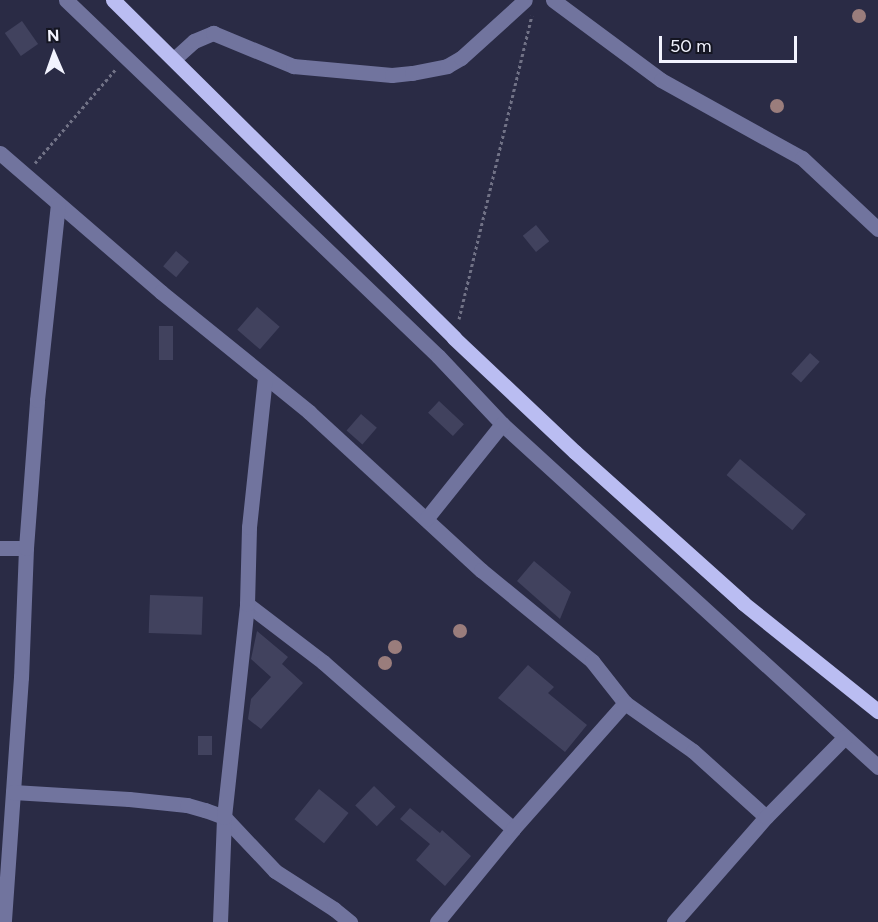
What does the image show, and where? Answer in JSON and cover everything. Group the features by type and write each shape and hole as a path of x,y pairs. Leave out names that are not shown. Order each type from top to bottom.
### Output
{"main road":[{"path":"113,0 454,339 625,498 743,603 878,711"}],"street":[{"path":"66,0 438,356 502,424 878,767"},
{"path":"553,0 661,80 802,158 878,229"},
{"path":"174,59 194,41 213,33 293,66 392,75 412,73 447,66 461,58 529,6"},
{"path":"0,153 24,176 265,378 309,412 481,570 592,661 625,703 693,751 766,817"},
{"path":"4,922 37,400 58,204"},
{"path":"220,922 224,818 247,604 249,528 265,378"},
{"path":"426,519 502,424"},
{"path":"0,549 26,548"},
{"path":"247,604 322,662 513,829"},
{"path":"437,922 513,829 625,703"},
{"path":"674,922 766,817 845,737"},
{"path":"14,792 187,805 224,818 276,871 350,922"}],"path":[{"path":"454,339 529,6"},
{"path":"24,176 127,57"}],"building":[{"path":"22,21 38,44 21,56 5,33"},
{"path":"536,225 549,241 536,252 523,236"},
{"path":"176,251 189,262 176,277 163,266"},
{"path":"257,307 280,327 260,349 237,330"},
{"path":"159,326 173,326 173,360 159,360"},
{"path":"810,353 820,362 801,383 791,374"},
{"path":"439,401 464,424 453,436 428,413"},
{"path":"361,414 377,428 362,444 347,431"},
{"path":"740,459 806,514 792,530 727,475"},
{"path":"534,561 571,592 560,619 517,581"},
{"path":"150,595 203,597 202,635 149,633"},
{"path":"257,631 288,657 282,664 303,683 261,729 248,719 251,699 271,677 251,659"},
{"path":"528,665 554,687 548,693 587,725 565,752 498,698"},
{"path":"198,736 212,736 212,755 198,755"},
{"path":"374,786 396,807 377,826 355,805"},
{"path":"319,789 349,813 324,843 294,819"},
{"path":"410,808 440,833 442,830 471,856 445,886 416,860 430,844 400,819"}]}
